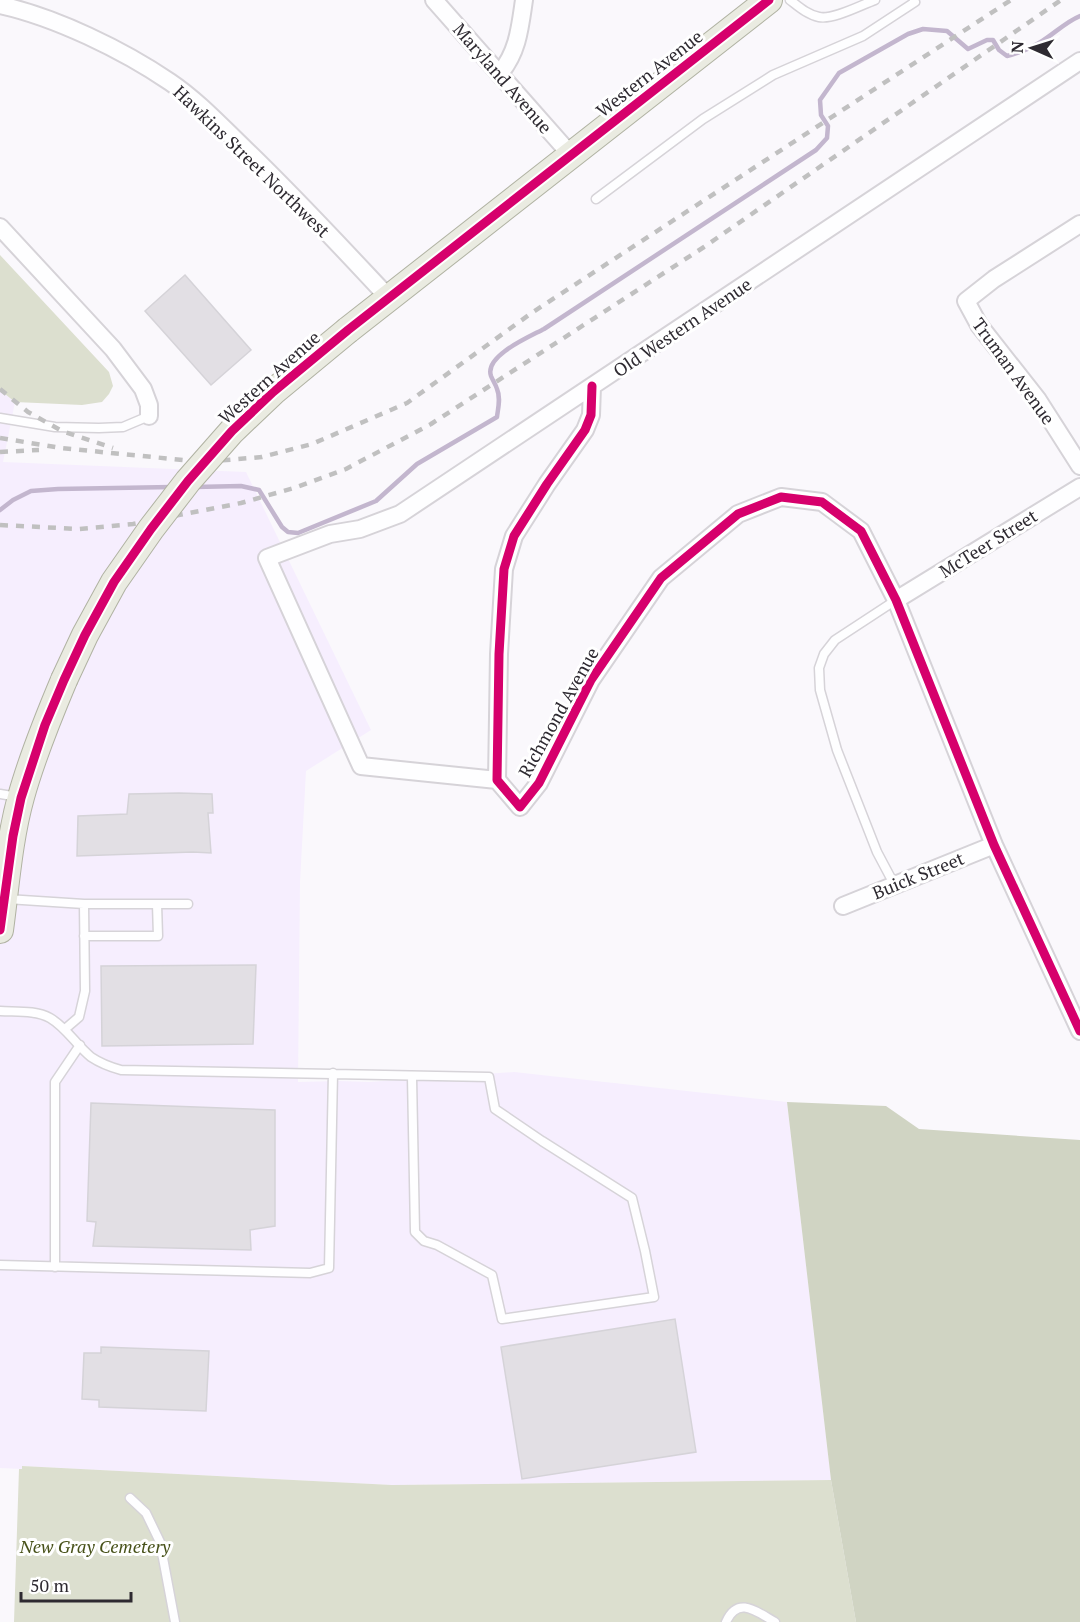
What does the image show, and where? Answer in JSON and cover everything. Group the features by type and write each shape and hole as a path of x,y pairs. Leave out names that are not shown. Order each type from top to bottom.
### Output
{"main road":[{"name":"Western Avenue","path":"0,930 10,796 85,635 114,582 151,529 189,481 240,423 273,392 388,297 571,155 760,3"}],"street":[{"name":"Maryland Avenue","path":"434,0 571,155"},
{"path":"500,74 513,54 524,0"},
{"name":"Hawkins Street Northwest","path":"0,5 46,18 95,40 171,83 203,108 284,186 388,297"},
{"name":"Old Western Avenue","path":"497,780 361,766 267,558 330,534 360,529 400,514 1080,61"},
{"name":"Truman Avenue","path":"1080,224 994,279 966,302 979,325 1038,400 1080,466"},
{"path":"0,227 112,349 143,389 149,405 149,416"},
{"name":"Richmond Avenue","path":"592,386 591,415 585,430 514,536 504,569 497,780 520,807 539,783 591,680 661,578 738,514 781,497 822,502 861,531 896,600 994,845 1080,1031"},
{"name":"McTeer Street","path":"896,600 1080,487"},
{"name":"Buick Street","path":"843,906 994,845"}],"lane":[{"path":"790,0 804,11 821,18 836,15 875,0"},
{"path":"596,199 703,118 773,75 863,36 915,2 914,0"},
{"path":"0,418 55,427 99,428 123,427 149,416"},
{"path":"894,884 877,852 837,750 820,690 819,668 824,654 836,640 896,600"},
{"path":"4,899 84,904 188,904"},
{"path":"65,1029 79,1017 85,991 84,904"},
{"path":"84,936 158,936 157,904"},
{"path":"0,1011 32,1012 49,1018 65,1029 91,1056 108,1066 121,1070 489,1077 495,1109 632,1198 654,1297 502,1319 492,1275 437,1245 424,1241 415,1232 412,1077"},
{"path":"54,1267 55,1082 80,1045"},
{"path":"0,1265 310,1274 329,1268 333,1073"},
{"path":"130,1498 146,1513 159,1542 175,1622"},
{"path":"726,1622 732,1612 745,1607 775,1622"}],"shaded area":[{"path":"0,390 15,402 3,462 246,472 371,730 306,771 300,882 298,1082 369,1082 514,1072 787,1102 831,1480 392,1485 22,1466 22,1469 0,1468"}],"green space":[{"path":"0,255 109,372 113,386 102,402 82,405 15,402 0,390"},
{"path":"787,1102 886,1106 919,1129 1080,1140 1080,1622 856,1622 831,1480"},
{"name":"New Gray Cemetery","path":"22,1466 392,1485 831,1480 856,1622 14,1622 19,1469 22,1469"}],"building":[{"path":"185,275 251,350 211,385 145,311"},
{"path":"129,794 212,794 213,813 208,813 211,853 77,856 78,816 127,814"},
{"path":"256,965 253,1044 102,1046 101,966"},
{"path":"91,1103 275,1110 275,1226 250,1230 251,1250 93,1246 96,1222 87,1221"},
{"path":"675,1319 696,1452 522,1479 501,1347"},
{"path":"101,1347 209,1351 206,1411 99,1407 99,1400 82,1399 84,1353 101,1353"}],"waterway":[{"path":"195,487 241,486 259,490 282,527 288,532 298,533 376,501 417,464 497,417 499,396 491,376 491,369 494,361 501,354 544,329 816,150 827,138 828,126 821,115 820,100 839,73 908,34 923,29 947,31 968,49 987,40 993,40 999,50 1007,56 1035,45 1080,16"},
{"path":"0,510 31,491 172,487"}],"railway":[{"path":"0,438 61,448 203,462 262,457 312,444 407,403 533,312 1011,0"},
{"path":"0,525 79,529 133,524 241,503 294,488 346,469 431,424 704,247 1061,0"},
{"path":"0,389 28,412 62,431 113,448"},
{"path":"0,452 39,450"}],"cycle path":[{"path":"0,930 13,836 21,798 45,725 85,635 114,582 188,481 232,431 273,392 348,330 769,0"},
{"path":"592,386 591,415 585,430 514,536 504,569 499,654 497,780 520,807 539,783 591,680 661,578 738,514 781,497 822,502 861,531 896,600 994,845 1080,1031"}]}
